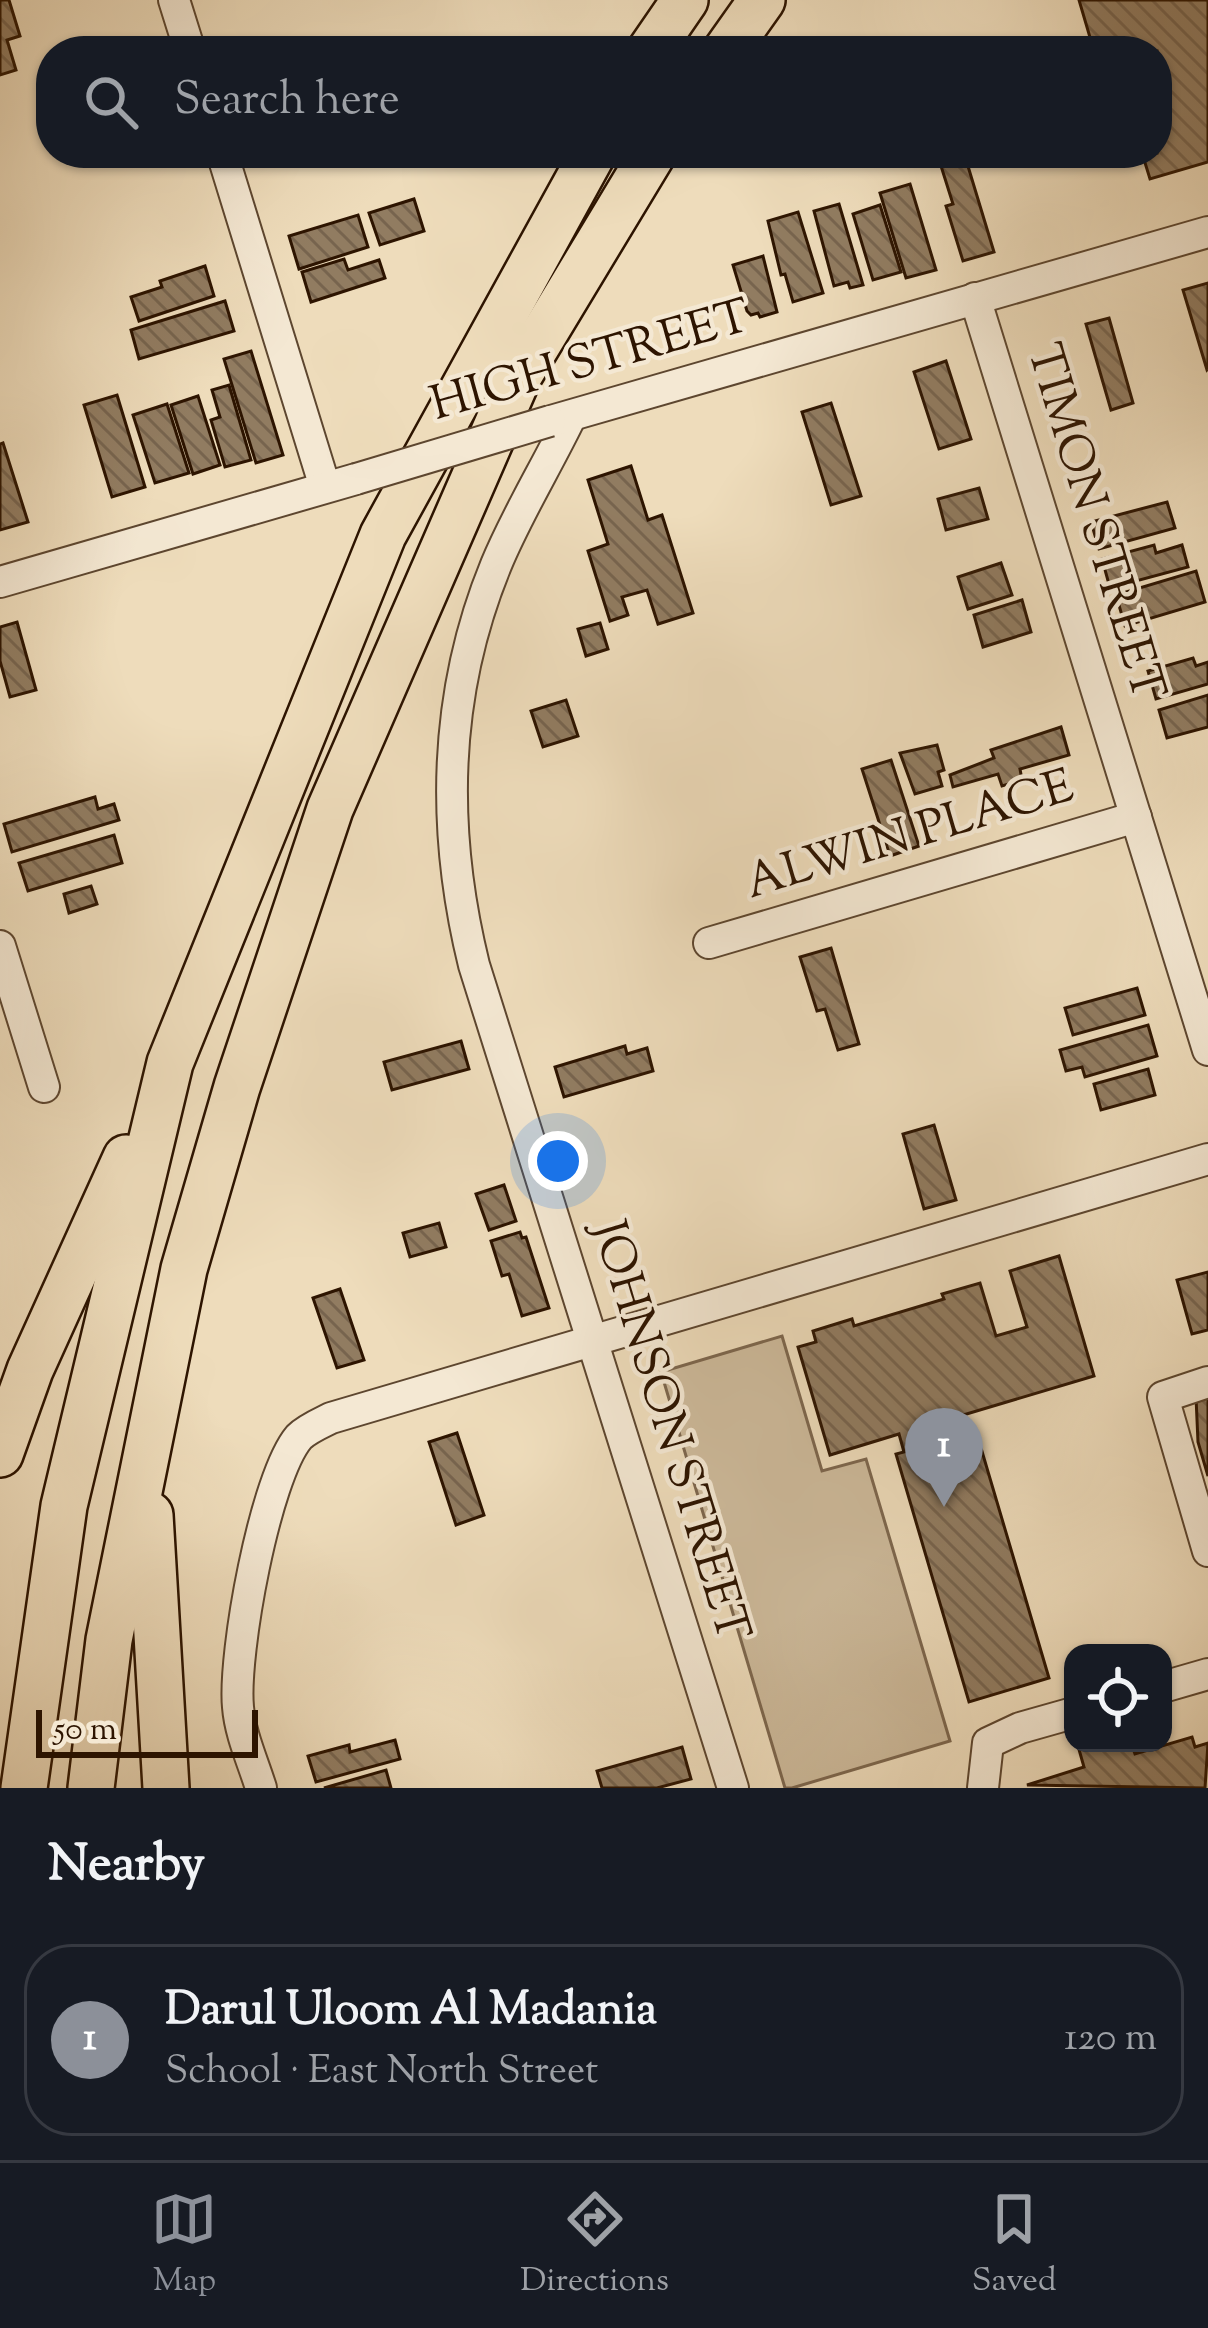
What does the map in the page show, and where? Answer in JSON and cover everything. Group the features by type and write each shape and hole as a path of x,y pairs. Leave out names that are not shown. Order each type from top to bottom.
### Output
{"highway":[{"path":"661,36 686,0"},
{"path":"737,36 762,0"},
{"path":"0,1454 30,1370 170,1063 383,535 584,168"},
{"path":"91,1788 109,1640 184,1269 237,1087 329,809 519,375 644,168"},
{"path":"24,1788 64,1506 170,1063"},
{"path":"146,1449 166,1788"}],"street":[{"path":"174,0 185,36"},
{"path":"227,168 326,488"},
{"name":"HIGH STREET","path":"0,582 1208,232"},
{"name":"TIMON STREET","path":"976,298 1208,1050"},
{"name":"JOHNSON STREET","path":"560,419 477,616 454,731 450,799 456,880 475,965 733,1788"},
{"name":"ALWIN PLACE","path":"709,943 1136,817"},
{"path":"0,946 44,1087"},
{"path":"261,1788 238,1708 243,1635 263,1532 283,1463 302,1434 331,1418 1208,1159"},
{"path":"1208,1382 1163,1397 1208,1551"},
{"path":"1172,1684 1208,1674"},
{"path":"983,1788 988,1743 1064,1715"}],"shaded area":[{"path":"782,1336 822,1471 866,1459 950,1741 792,1788 785,1788 661,1372"}],"building":[{"path":"0,0 9,0 20,36 7,40 16,70 0,75"},
{"path":"1079,0 1208,0 1208,162 1150,179 1147,168 1172,168 1172,36 1090,36"},
{"path":"942,168 969,168 994,252 963,261 946,206 953,204"},
{"path":"910,184 936,270 906,278 880,193"},
{"path":"414,199 424,231 380,245 369,213"},
{"path":"839,204 863,285 850,288 848,282 834,286 814,211"},
{"path":"880,205 901,272 873,280 853,214"},
{"path":"798,212 823,293 793,302 768,221"},
{"path":"358,215 368,247 299,269 289,236"},
{"path":"763,256 777,312 760,317 747,311 733,265"},
{"path":"344,259 348,270 379,260 385,278 311,302 302,272"},
{"path":"205,266 214,296 139,321 131,297"},
{"path":"1208,283 1208,369 1207,370 1183,290"},
{"path":"225,301 234,331 139,359 131,330"},
{"path":"1109,318 1133,403 1111,410 1086,324"},
{"path":"251,351 283,455 256,463 224,359"},
{"path":"946,361 971,439 939,449 914,372"},
{"path":"229,385 251,460 225,467 211,420 220,417 212,390"},
{"path":"117,395 145,487 112,497 84,405"},
{"path":"198,396 220,465 193,474 171,405"},
{"path":"831,403 861,496 831,505 802,412"},
{"path":"167,404 189,473 155,483 133,415"},
{"path":"0,444 28,522 0,530"},
{"path":"631,466 648,520 662,515 693,613 658,624 647,590 622,597 628,615 610,621 588,551 608,544 588,480"},
{"path":"979,488 988,519 946,530 938,499"},
{"path":"1167,502 1175,528 1099,549 1091,522"},
{"path":"1154,545 1156,553 1182,545 1188,567 1110,588 1102,559"},
{"path":"1001,563 1012,595 968,609 958,577"},
{"path":"1196,571 1205,602 1125,626 1116,595"},
{"path":"1022,600 1031,632 983,647 974,615"},
{"path":"17,622 36,690 10,697 0,661 0,627"},
{"path":"600,623 608,649 586,656 578,629"},
{"path":"1193,658 1196,666 1208,662 1208,684 1156,699 1148,671"},
{"path":"1208,695 1208,727 1167,738 1159,710"},
{"path":"566,700 578,736 543,747 531,711"},
{"path":"1061,727 1069,755 1020,769 1022,780 1002,786 998,774 953,787 950,775 994,758 991,750"},
{"path":"937,745 944,770 938,772 942,786 915,794 900,753"},
{"path":"891,760 919,846 890,856 862,769"},
{"path":"95,797 98,809 114,804 119,820 12,852 4,824"},
{"path":"114,835 122,863 28,891 19,863"},
{"path":"91,886 97,904 69,913 64,894"},
{"path":"831,948 859,1044 838,1050 825,1009 817,1011 800,957"},
{"path":"1137,988 1145,1015 1073,1035 1065,1008"},
{"path":"1148,1025 1157,1056 1085,1077 1082,1067 1066,1071 1060,1050"},
{"path":"461,1041 469,1069 392,1090 384,1062"},
{"path":"625,1046 627,1054 647,1048 653,1071 564,1097 555,1067"},
{"path":"1148,1069 1155,1095 1101,1110 1094,1084"},
{"path":"934,1125 956,1200 924,1209 903,1134"},
{"path":"504,1185 516,1221 489,1230 476,1194"},
{"path":"439,1223 446,1247 410,1257 403,1233"},
{"path":"520,1232 526,1237 549,1308 522,1316 509,1274 502,1276 491,1241"},
{"path":"1059,1256 1094,1376 943,1421 948,1439 976,1431 1049,1678 969,1702 896,1454 904,1452 899,1434 830,1455 798,1347 816,1342 813,1331 852,1319 854,1326 980,1283 996,1336 1027,1327 1010,1271"},
{"path":"1208,1272 1208,1330 1192,1334 1177,1280"},
{"path":"340,1289 364,1360 337,1368 313,1298"},
{"path":"1208,1393 1208,1476 1198,1442 1196,1397"},
{"path":"457,1433 484,1515 456,1525 429,1442"},
{"path":"1192,1737 1195,1747 1208,1743 1205,1788 1027,1785 1084,1767 1080,1752 1172,1752 1172,1743"},
{"path":"395,1740 400,1759 316,1782 308,1756 349,1745 350,1752"},
{"path":"682,1747 691,1779 657,1788 602,1788 597,1771"},
{"path":"386,1770 391,1788 324,1788"}],"place":[{"name":"Darul Uloom Al Madania","path":"944,1507"}]}
